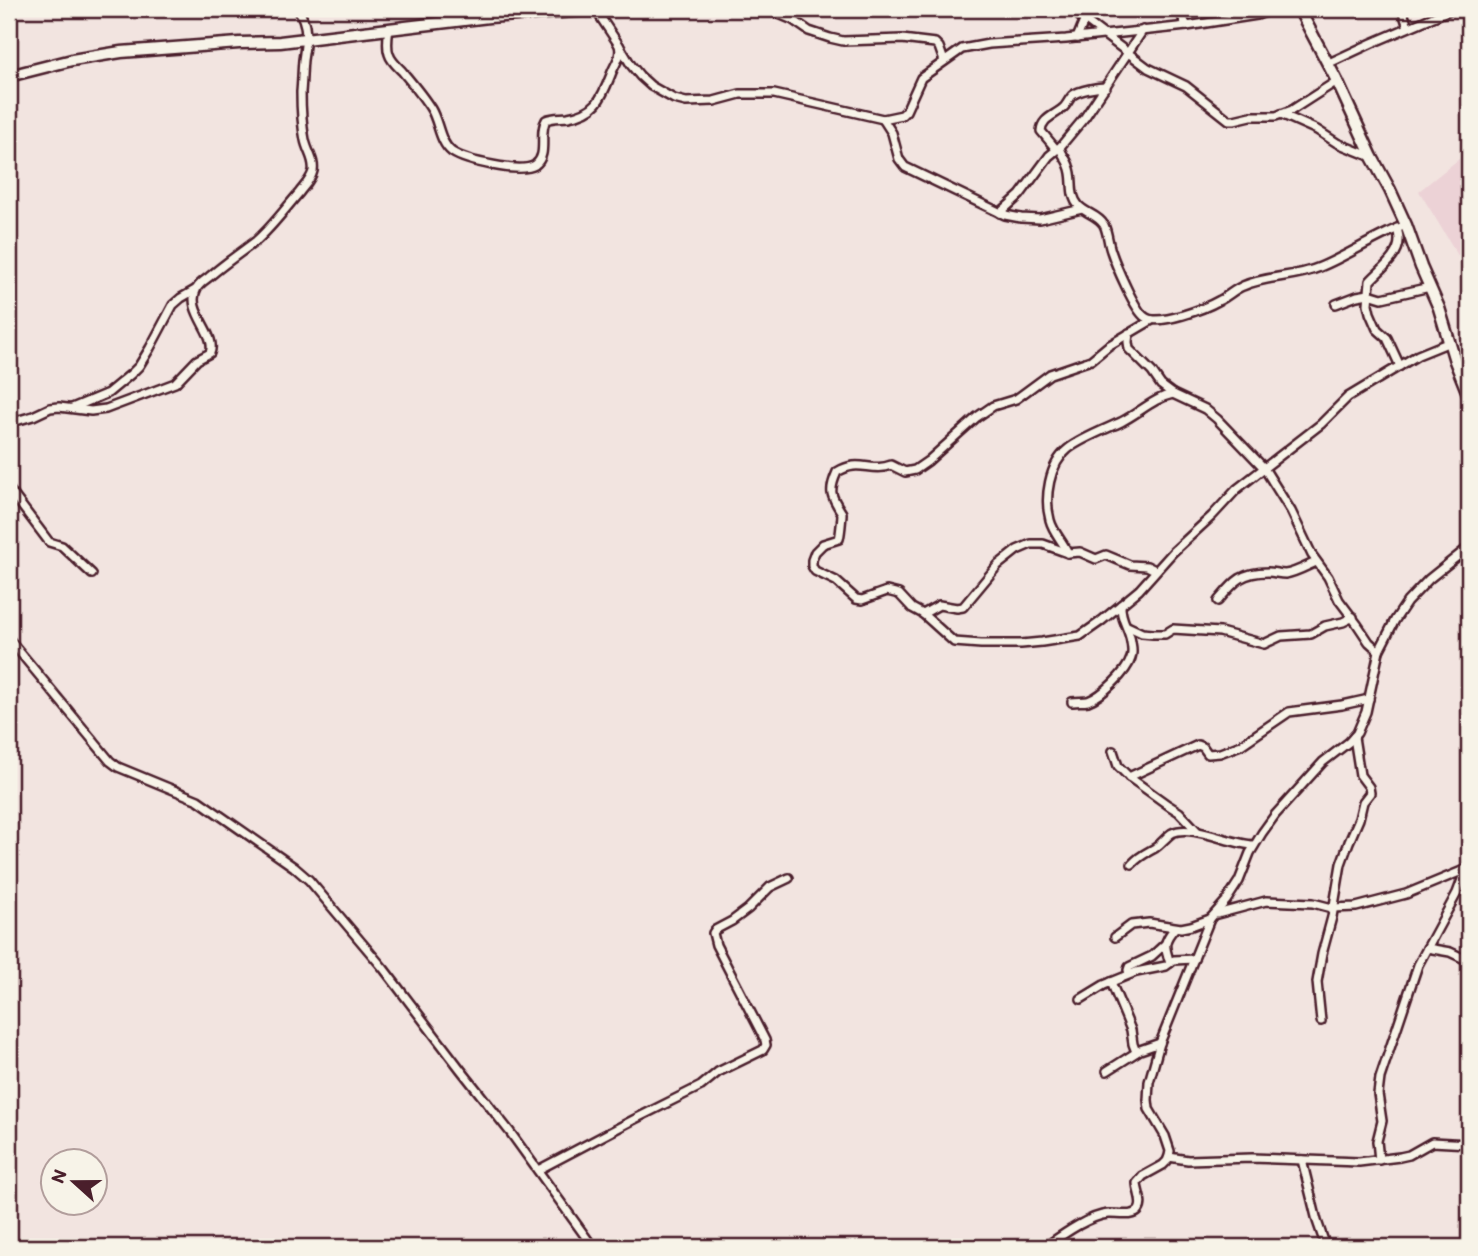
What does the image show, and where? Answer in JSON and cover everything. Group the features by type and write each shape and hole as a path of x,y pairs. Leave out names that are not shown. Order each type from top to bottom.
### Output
{"street":[{"path":"72,408 108,393 131,374 150,348 173,305 262,235 312,176 314,167 304,133 301,97 306,25 298,9"},
{"path":"9,76 72,60 121,52 280,42 489,17 598,9 640,76 674,99 700,102 740,94 774,94 883,119 902,115 921,78 962,49 989,44 1187,26 1274,9"},
{"path":"772,9 809,32 843,41 902,38 935,44 939,47 944,61"},
{"path":"1070,9 1152,71 1185,86 1228,120 1276,116 1292,110 1337,82"},
{"path":"1077,37 1089,9"},
{"path":"1178,9 1187,26"},
{"path":"1299,9 1390,190 1402,226 1439,308 1455,361 1469,393"},
{"path":"1402,9 1408,27"},
{"path":"1327,64 1452,9"},
{"path":"389,28 388,53 432,111 445,145 461,156 490,165 508,167 532,166 538,163 546,120 577,115 588,111 600,101 619,59 619,46"},
{"path":"1000,213 1028,186 1085,117 1143,30"},
{"path":"1106,87 1074,94 1064,108 1044,121 1041,131 1061,151 1070,166 1074,199 1104,226 1110,250 1127,288 1142,314 1153,320"},
{"path":"1281,114 1317,130 1337,143 1372,157"},
{"path":"883,119 892,133 899,159 905,166 1000,213 1040,219 1082,209"},
{"path":"1400,366 1387,338 1377,329 1368,304 1370,281 1397,250 1402,226"},
{"path":"1402,226 1320,267 1297,275 1243,286 1209,305 1171,318 1153,320 1108,346 1091,360 1050,374 1016,399 993,406 915,470 905,471 891,465 851,465 837,472 831,491 832,499 842,513 839,527 841,535 839,539 823,544 815,552 812,566 836,581 856,599 862,600 887,591 899,594 954,642 1021,644 1080,636 1139,590 1155,570 1237,489 1321,424 1348,397 1418,355 1450,342"},
{"path":"1336,304 1357,296 1369,294 1382,298 1430,287"},
{"path":"9,423 50,408 100,411 175,383 197,360 210,353 212,347 199,319 195,290"},
{"path":"1129,334 1128,344 1132,353 1166,389 1217,419 1264,468 1291,511 1316,562 1339,600 1369,642 1379,651"},
{"path":"1068,553 1049,519 1047,495 1048,486 1062,454 1077,443 1128,418 1164,396 1173,394"},
{"path":"9,488 49,542 62,546 92,575"},
{"path":"923,614 939,606 963,607 998,565 1017,550 1031,544 1038,543 1068,553 1080,552 1096,559 1106,555 1130,565 1147,566 1155,570"},
{"path":"1045,1247 1097,1216 1132,1214 1140,1209 1138,1180 1167,1161 1170,1151 1150,1109 1149,1082 1160,1043 1212,917 1239,881 1254,845 1275,815 1323,762 1354,737 1361,725 1369,699 1379,651 1407,602 1433,575 1469,547"},
{"path":"1218,601 1232,583 1240,578 1256,573 1287,573 1316,562"},
{"path":"1072,702 1089,700 1101,692 1121,675 1132,656 1131,643 1121,617 1121,605"},
{"path":"1126,626 1142,633 1153,634 1166,634 1173,629 1220,632 1264,644 1281,636 1311,634 1325,626 1353,617"},
{"path":"9,639 110,761 118,767 198,800 309,880 384,969 538,1170 593,1247"},
{"path":"1129,777 1198,745 1211,754 1241,745 1289,712 1369,699"},
{"path":"1321,1021 1317,982 1341,864 1363,802 1370,793 1360,775 1354,737"},
{"path":"1113,751 1118,766 1129,777 1179,811 1198,832"},
{"path":"1132,864 1174,832 1198,832 1236,843 1254,845"},
{"path":"1115,937 1131,925 1139,923 1149,922 1175,928 1191,926 1266,901 1313,903 1334,908 1371,905 1426,887 1468,868"},
{"path":"1379,1160 1377,1141 1382,1121 1378,1094 1380,1079 1418,965 1454,900 1468,868"},
{"path":"538,1170 701,1086 718,1072 763,1050 766,1043 716,945 713,933 715,929 733,921 748,909 770,887 789,878"},
{"path":"1170,962 1165,944 1175,928"},
{"path":"1129,974 1129,967 1152,956 1165,944"},
{"path":"1427,948 1450,952 1469,961"},
{"path":"1081,999 1129,974 1166,966 1181,959 1194,959"},
{"path":"1111,982 1131,1030 1136,1052"},
{"path":"1107,1071 1136,1052 1160,1043"},
{"path":"1169,1157 1188,1160 1252,1158 1359,1162 1409,1155 1432,1142 1469,1144"},
{"path":"1302,1160 1326,1247"}],"shaded area":[{"path":"1469,151 1469,271 1468,272 1419,191"}]}
